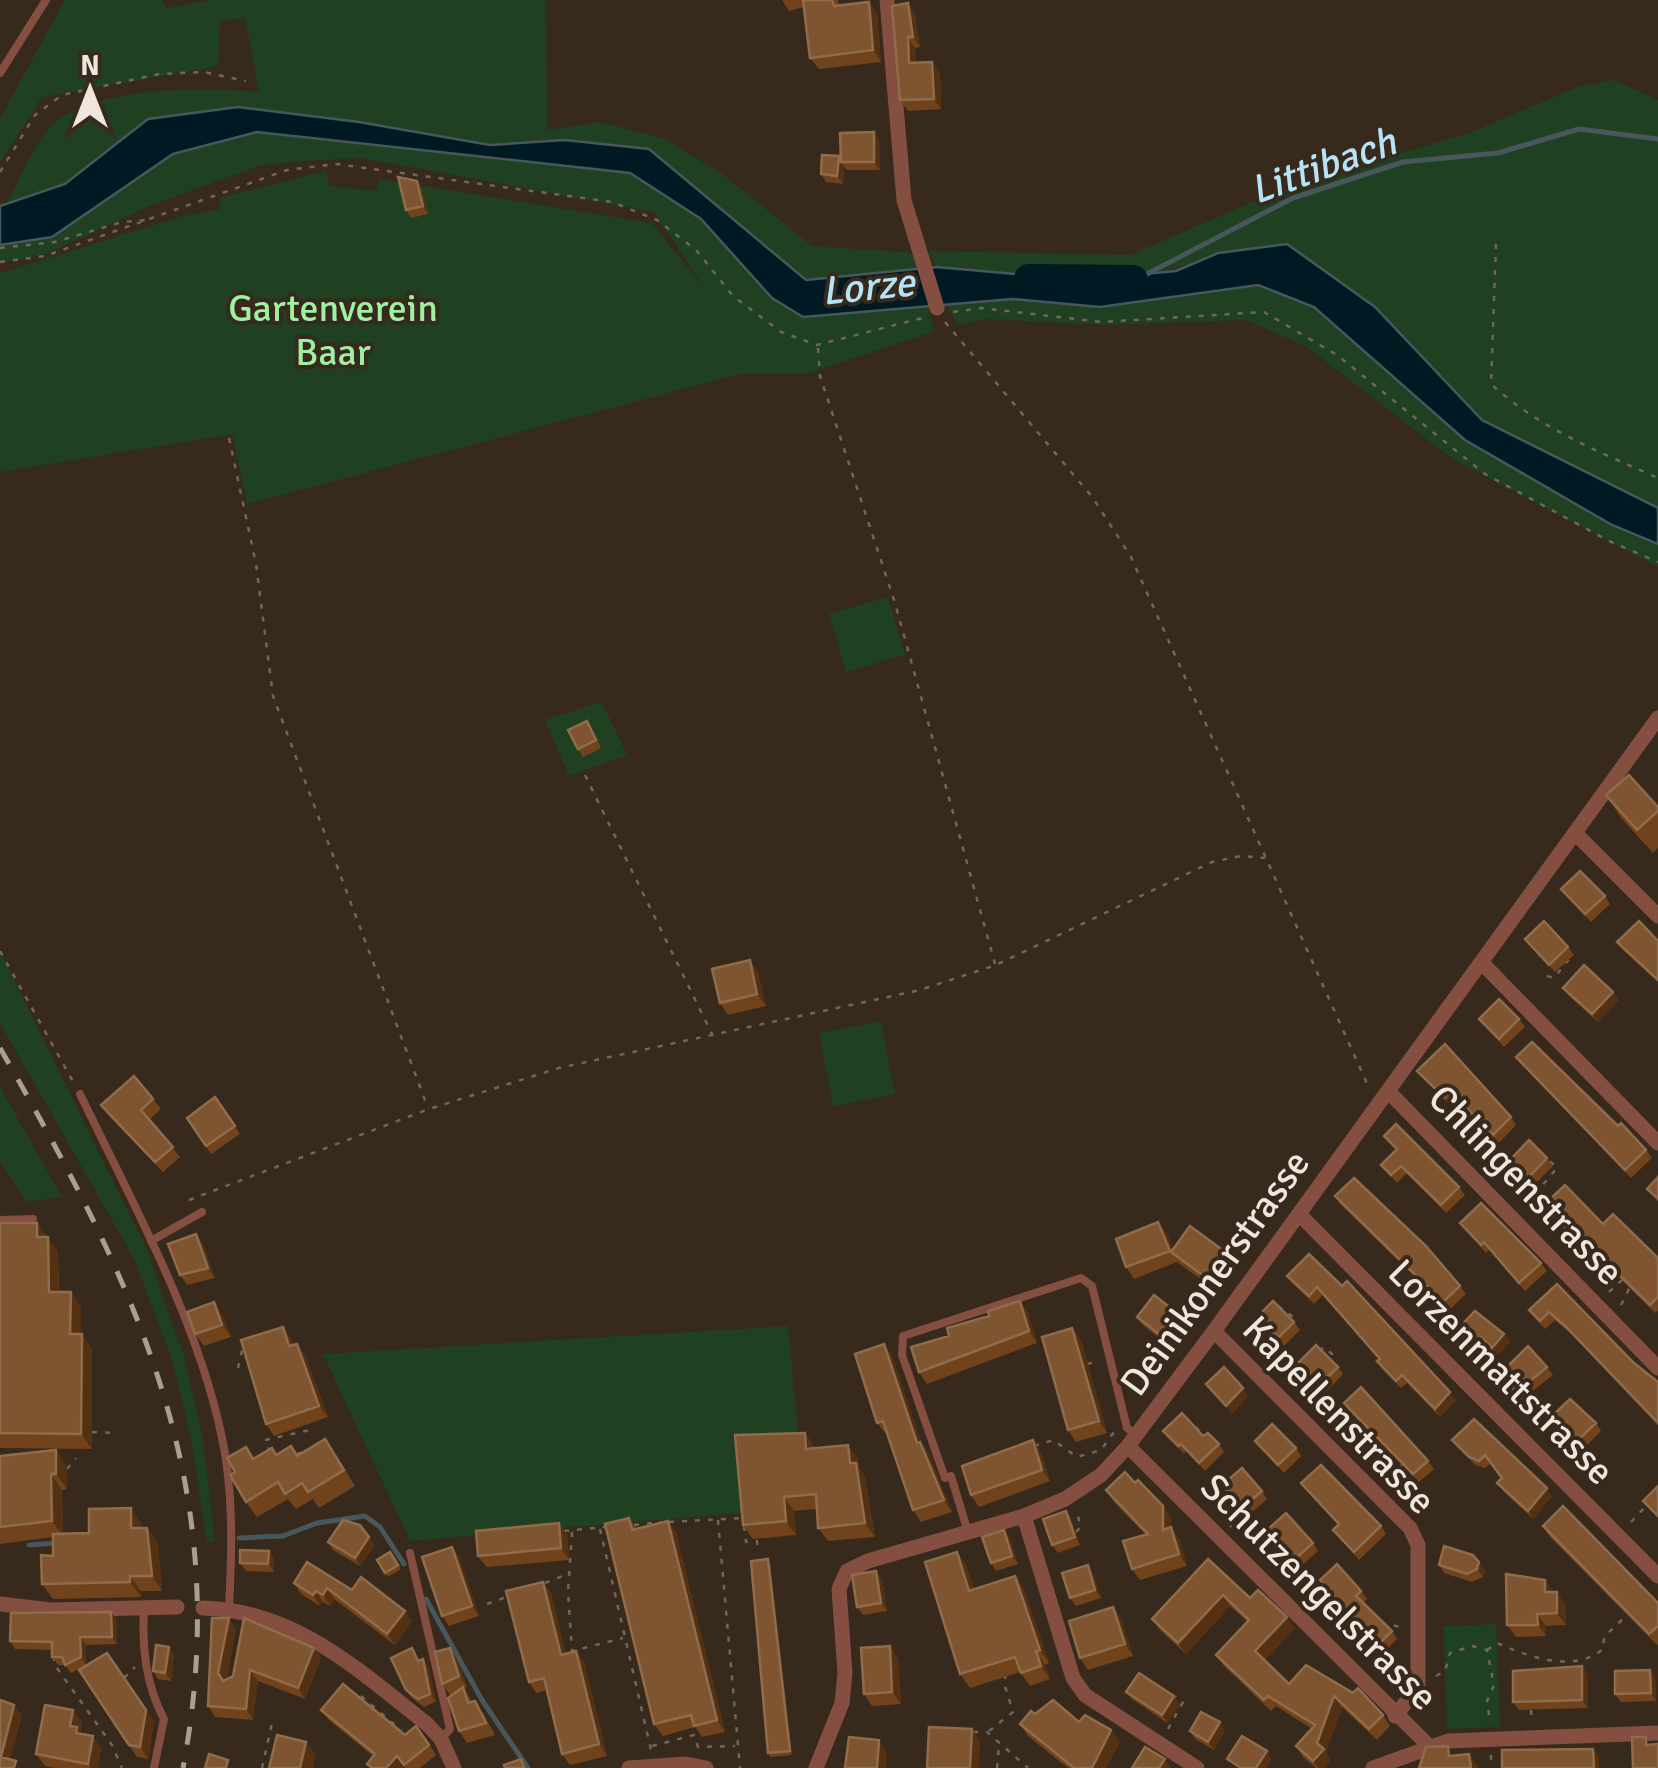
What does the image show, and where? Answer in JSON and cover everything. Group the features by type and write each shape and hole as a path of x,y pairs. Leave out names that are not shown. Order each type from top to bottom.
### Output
{"street":[{"path":"887,0 904,200 939,312"},
{"name":"Deinikonerstrasse","path":"816,1768 842,1703 846,1673 839,1589 847,1571 868,1560 1024,1516 1065,1499 1102,1475 1214,1331 1658,718"},
{"path":"1576,834 1658,916"},
{"path":"1482,963 1658,1143"},
{"name":"Chlingenstrasse","path":"1384,1097 1658,1368"},
{"name":"Lorzenmattstrasse","path":"1299,1214 1658,1576"},
{"name":"Kapellenstrasse","path":"1214,1331 1410,1528 1418,1545 1418,1686 1395,1716"},
{"name":"Schutzengelstrasse","path":"1131,1436 1395,1716 1428,1746 1448,1741 1658,1733"},
{"path":"1024,1516 1073,1678 1085,1695 1197,1768"},
{"path":"0,1604 51,1610 176,1607"},
{"path":"203,1608 230,1608 246,1617 313,1637 441,1739 454,1768"},
{"path":"1373,1768 1428,1746"},
{"path":"630,1768 686,1764 706,1768"}],"lane":[{"path":"0,73 46,0"},
{"path":"80,1094 151,1241 209,1386 222,1434 230,1490 230,1608"},
{"path":"151,1241 202,1212"},
{"path":"0,1220 33,1218"},
{"path":"968,1532 952,1476 945,1478 902,1356 903,1336 1081,1278 1092,1286 1131,1436"},
{"path":"410,1554 450,1729 441,1739"},
{"path":"144,1608 142,1652 155,1702 164,1719 154,1768"}],"path":[{"path":"0,172 35,114 62,95 159,74 204,72 246,81"},
{"path":"0,262 45,256 287,170 336,164 612,202 657,220 696,250 733,296 780,332 817,345 939,312 980,308 1101,322 1264,312 1337,356 1485,474 1658,562"},
{"path":"0,248 54,242 122,222 153,220"},
{"path":"1496,244 1490,384 1510,402 1580,444 1658,478"},
{"path":"939,312 1093,498 1130,557 1264,858 1384,1097"},
{"path":"817,345 820,376 895,603 996,965"},
{"path":"229,438 256,564 273,696 429,1110"},
{"path":"585,775 713,1035"},
{"path":"189,1200 429,1110 560,1068 920,990 996,965 1212,862 1241,856 1264,858"},
{"path":"0,952 80,1094"},
{"path":"1547,976 1554,978 1569,959"},
{"path":"1466,1122 1486,1130"},
{"path":"1525,1198 1530,1200 1556,1168 1548,1162"},
{"path":"1564,1224 1566,1231"},
{"path":"1392,1294 1418,1271"},
{"path":"1604,1296 1628,1273"},
{"path":"1618,1310 1640,1278"},
{"path":"1402,1304 1429,1279"},
{"path":"1270,1314 1278,1305 1292,1316 1289,1320"},
{"path":"238,1368 238,1354 245,1342"},
{"path":"1288,1392 1299,1381 1297,1368 1324,1347 1332,1354 1328,1360"},
{"path":"1087,1364 1094,1363"},
{"path":"1509,1398 1511,1390"},
{"path":"1180,1415 1211,1442"},
{"path":"1337,1442 1357,1419"},
{"path":"279,1452 271,1454 265,1440 310,1430 308,1424"},
{"path":"92,1432 113,1433"},
{"path":"1020,1450 1053,1440 1077,1457 1102,1450 1111,1432 1131,1436"},
{"path":"290,1454 318,1443 328,1460"},
{"path":"1575,1468 1576,1452"},
{"path":"66,1469 76,1458"},
{"path":"1374,1480 1392,1464 1398,1469 1402,1464"},
{"path":"1074,1506 1081,1527 1076,1532"},
{"path":"1622,1530 1646,1506"},
{"path":"1225,1532 1242,1510"},
{"path":"555,1532 743,1516 746,1542 757,1541 758,1552"},
{"path":"718,1518 740,1768"},
{"path":"600,1528 652,1760"},
{"path":"572,1531 568,1592 572,1651 625,1637"},
{"path":"1257,1534 1279,1553 1282,1548"},
{"path":"538,1585 572,1572"},
{"path":"487,1604 521,1592"},
{"path":"1310,1620 1335,1598"},
{"path":"1487,1650 1496,1643 1537,1660 1593,1657 1603,1649 1604,1637 1631,1611"},
{"path":"1380,1623 1394,1622 1408,1632"},
{"path":"1426,1682 1445,1671 1450,1653 1472,1646 1487,1650"},
{"path":"54,1649 54,1664 112,1746 122,1768"},
{"path":"1487,1650 1494,1685 1487,1701 1490,1730"},
{"path":"960,1732 988,1732 1014,1712 1004,1671"},
{"path":"1137,1686 1144,1676 1154,1682 1152,1686"},
{"path":"1160,1744 1183,1702 1175,1697"},
{"path":"360,1698 400,1730 414,1714"},
{"path":"1531,1710 1532,1729"},
{"path":"262,1768 272,1724"},
{"path":"988,1732 1028,1768"},
{"path":"651,1746 694,1736 698,1747 738,1746"},
{"path":"997,1768 999,1742"},
{"path":"1490,1747 1491,1768"}],"green space":[{"path":"65,0 162,0 167,8 211,0 546,0 547,130 600,122 663,138 721,173 812,246 915,253 917,270 806,280 649,149 565,140 490,145 359,122 148,119 65,184 5,206 44,134 69,113 120,96 150,92 259,92 245,18 220,21 218,66 42,97 0,162 0,118"},
{"path":"1614,80 1658,100 1658,508 1482,420 1375,307 1218,253 1148,273 1079,278 936,267 928,251 1130,255 1289,186 1469,133 1580,86"},
{"name":"Gartenverein Baar","path":"257,132 630,173 701,219 772,298 803,317 927,305 935,331 809,373 744,373 247,504 232,434 0,472 0,273 183,216 221,209 219,198 326,171 329,186 376,191 379,179 652,223 707,292 654,212 362,158 261,165 152,205 43,255 0,263 0,245 52,237 173,154"},
{"path":"1258,285 1314,307 1380,363 1612,525 1658,544 1658,567 1451,458 1307,347 1246,320 1106,325 987,319 957,325 947,303 1012,299 1100,307"},
{"path":"888,597 905,655 846,672 829,614"},
{"path":"602,702 627,755 569,776 545,720"},
{"path":"0,951 146,1248 185,1359 203,1439 215,1541 207,1542 191,1439 172,1359 134,1259 0,1023"},
{"path":"881,1021 895,1094 833,1106 819,1033"},
{"path":"0,1087 62,1197 27,1202 0,1162"},
{"path":"788,1326 799,1439 751,1512 410,1541 323,1354"},
{"path":"1496,1624 1500,1727 1447,1729 1443,1626"}],"water":[{"path":"238,107 359,122 490,145 565,140 649,149 806,280 936,267 1081,280 1176,271 1218,253 1287,244 1375,307 1482,420 1658,508 1658,544 1612,525 1465,440 1314,307 1258,285 1100,307 1012,299 803,317 772,298 701,219 630,173 257,132 173,154 52,237 0,245 0,206 65,184 148,119"}],"building":[{"path":"803,0 832,0 834,6 869,2 873,50 810,58"},
{"path":"908,3 913,37 908,37 909,63 932,62 934,99 900,100 892,6"},
{"path":"874,132 874,162 841,162 840,133"},
{"path":"822,155 839,156 837,176 821,174"},
{"path":"398,177 417,181 423,206 406,210"},
{"path":"587,721 596,740 578,749 568,730"},
{"path":"1629,775 1658,807 1637,830 1606,795"},
{"path":"1580,871 1605,896 1585,914 1561,889"},
{"path":"1544,921 1568,947 1549,965 1525,939"},
{"path":"1639,921 1658,941 1658,980 1617,942"},
{"path":"750,960 757,994 720,1003 712,969"},
{"path":"1584,965 1613,992 1592,1014 1563,988"},
{"path":"1499,999 1519,1019 1499,1039 1479,1019"},
{"path":"1532,1042 1646,1150 1625,1170 1516,1057"},
{"path":"1445,1044 1511,1117 1493,1135 1451,1092 1444,1097 1417,1071"},
{"path":"134,1076 153,1099 141,1110 173,1147 155,1162 101,1105"},
{"path":"215,1097 235,1126 206,1146 187,1118"},
{"path":"1396,1124 1459,1187 1441,1205 1401,1166 1391,1175 1381,1165 1397,1149 1384,1136"},
{"path":"1529,1140 1547,1158 1529,1177 1511,1159"},
{"path":"1658,1177 1658,1199 1647,1189"},
{"path":"1354,1178 1426,1246 1460,1286 1443,1302 1335,1196"},
{"path":"1565,1185 1603,1224 1613,1214 1658,1258 1658,1297 1650,1305 1546,1203"},
{"path":"1481,1203 1541,1263 1519,1283 1484,1242 1481,1245 1460,1223"},
{"path":"1158,1222 1170,1251 1126,1267 1116,1239"},
{"path":"0,1223 37,1223 37,1237 48,1237 49,1292 71,1292 70,1334 82,1334 81,1434 0,1433"},
{"path":"1190,1226 1228,1254 1209,1280 1171,1252"},
{"path":"196,1234 208,1268 180,1275 168,1244"},
{"path":"1309,1254 1342,1286 1347,1281 1450,1392 1435,1409 1402,1375 1396,1381 1317,1287 1309,1296 1287,1276"},
{"path":"1557,1284 1634,1363 1658,1382 1658,1423 1549,1312 1540,1321 1529,1310"},
{"path":"1154,1295 1186,1320 1169,1342 1137,1317"},
{"path":"1020,1301 1029,1331 919,1372 911,1347 949,1336 947,1328 989,1316 988,1311"},
{"path":"1273,1301 1294,1322 1278,1338 1257,1317"},
{"path":"214,1302 222,1325 195,1334 187,1312"},
{"path":"1475,1311 1504,1334 1492,1348 1481,1337 1470,1348 1454,1333"},
{"path":"283,1327 289,1346 297,1344 319,1406 266,1424 241,1340"},
{"path":"1072,1328 1099,1421 1068,1430 1042,1337"},
{"path":"884,1344 917,1443 920,1442 944,1500 913,1510 883,1421 877,1423 855,1354"},
{"path":"1316,1345 1338,1367 1321,1384 1299,1362"},
{"path":"1528,1346 1547,1367 1516,1392 1499,1375"},
{"path":"1224,1367 1243,1388 1226,1406 1206,1384"},
{"path":"1361,1387 1428,1461 1413,1474 1344,1403"},
{"path":"1570,1399 1596,1423 1576,1442 1551,1417"},
{"path":"1182,1413 1203,1436 1208,1433 1219,1444 1199,1463 1163,1431"},
{"path":"1474,1419 1547,1488 1528,1511 1497,1483 1502,1478 1485,1455 1479,1461 1469,1457 1452,1440"},
{"path":"1272,1424 1296,1448 1278,1465 1255,1441"},
{"path":"805,1433 806,1449 848,1445 850,1463 856,1463 865,1523 818,1528 816,1494 784,1497 786,1521 743,1525 735,1435"},
{"path":"325,1439 344,1470 308,1492 302,1483 285,1494 278,1482 246,1502 230,1475 235,1472 227,1458 246,1447 253,1459 272,1448 276,1455 291,1446 297,1456"},
{"path":"1033,1440 1042,1470 971,1495 962,1466"},
{"path":"56,1450 56,1474 51,1474 52,1521 0,1527 0,1456"},
{"path":"1321,1465 1381,1526 1354,1552 1333,1530 1339,1524 1301,1483"},
{"path":"1242,1468 1262,1491 1242,1508 1222,1485"},
{"path":"1125,1472 1163,1506 1163,1530 1171,1527 1179,1554 1132,1569 1123,1541 1148,1534 1106,1490"},
{"path":"1658,1486 1658,1516 1643,1501"},
{"path":"1563,1506 1658,1603 1658,1626 1649,1634 1543,1526"},
{"path":"131,1508 131,1528 147,1528 152,1576 130,1576 130,1582 42,1584 41,1555 53,1556 53,1534 89,1533 89,1509"},
{"path":"1066,1511 1075,1537 1052,1545 1043,1519"},
{"path":"1286,1513 1313,1543 1294,1560 1267,1530"},
{"path":"629,1518 632,1530 668,1521 717,1720 694,1726 691,1715 654,1724 605,1524"},
{"path":"343,1520 360,1525 369,1537 355,1558 328,1542"},
{"path":"559,1523 561,1548 478,1556 476,1531"},
{"path":"1004,1530 1012,1556 991,1563 982,1537"},
{"path":"1444,1546 1473,1555 1479,1562 1477,1569 1467,1574 1439,1565"},
{"path":"452,1547 472,1606 442,1616 422,1557"},
{"path":"240,1550 269,1551 268,1564 240,1563"},
{"path":"390,1552 398,1565 385,1573 377,1560"},
{"path":"957,1552 969,1591 1015,1576 1040,1650 1036,1651 1041,1666 1021,1673 1015,1657 960,1674 925,1562"},
{"path":"768,1559 790,1751 768,1753 751,1561"},
{"path":"1208,1559 1250,1598 1258,1590 1287,1617 1255,1651 1289,1684 1306,1665 1353,1693 1358,1688 1383,1715 1369,1729 1334,1696 1317,1743 1324,1749 1313,1761 1296,1746 1315,1725 1268,1696 1264,1700 1216,1655 1249,1620 1223,1595 1178,1643 1152,1619"},
{"path":"307,1562 352,1590 361,1577 405,1611 387,1634 327,1588 323,1595 316,1591 313,1595 294,1583"},
{"path":"1337,1564 1361,1591 1356,1596 1392,1631 1377,1646 1320,1580"},
{"path":"1088,1565 1095,1590 1070,1598 1062,1573"},
{"path":"876,1571 881,1603 857,1607 852,1575"},
{"path":"1506,1574 1545,1580 1545,1592 1557,1592 1557,1613 1537,1614 1538,1625 1507,1625"},
{"path":"543,1582 561,1655 576,1651 599,1744 562,1754 544,1678 529,1682 506,1591"},
{"path":"1113,1607 1125,1644 1080,1658 1069,1621"},
{"path":"111,1612 112,1637 80,1637 81,1657 65,1665 62,1657 52,1657 52,1642 10,1641 11,1613"},
{"path":"212,1618 229,1618 218,1673 223,1681 233,1676 244,1618 314,1648 298,1688 250,1670 246,1709 208,1706"},
{"path":"156,1645 169,1647 165,1673 153,1671"},
{"path":"890,1646 892,1692 864,1694 861,1648"},
{"path":"412,1648 418,1661 423,1659 430,1694 418,1699 406,1690 391,1658"},
{"path":"450,1648 459,1676 442,1684 435,1652"},
{"path":"107,1653 146,1710 140,1747 129,1745 79,1670"},
{"path":"1582,1666 1582,1700 1513,1702 1513,1671"},
{"path":"1650,1670 1651,1693 1615,1694 1615,1671"},
{"path":"1139,1673 1174,1696 1162,1715 1126,1692"},
{"path":"343,1684 405,1735 416,1726 429,1745 404,1765 397,1756 386,1768 372,1768 367,1764 375,1754 321,1710"},
{"path":"463,1687 468,1703 475,1701 486,1723 459,1731 448,1698"},
{"path":"0,1700 14,1705 1,1757 16,1761 14,1768 0,1768"},
{"path":"1053,1700 1079,1722 1085,1715 1111,1730 1092,1768 1074,1768 1020,1724 1031,1711 1035,1714"},
{"path":"45,1705 73,1710 70,1726 77,1727 76,1733 93,1736 88,1764 36,1754"},
{"path":"1201,1712 1220,1722 1208,1742 1190,1731"},
{"path":"929,1727 972,1729 970,1768 927,1768"},
{"path":"277,1735 306,1742 300,1768 269,1768"},
{"path":"1242,1736 1267,1751 1256,1768 1241,1768 1227,1759"},
{"path":"849,1737 879,1740 877,1768 845,1768"},
{"path":"1632,1737 1646,1737 1646,1745 1658,1744 1658,1768 1633,1768"},
{"path":"1448,1746 1449,1756 1469,1754 1471,1768 1419,1768 1426,1747"},
{"path":"1145,1747 1165,1759 1159,1768 1132,1768"},
{"path":"1593,1749 1594,1768 1502,1768 1502,1750"},
{"path":"209,1754 228,1760 226,1768 205,1768"},
{"path":"521,1759 524,1768 505,1768 504,1765"}],"waterway":[{"name":"Littibach","path":"1145,275 1293,198 1403,162 1498,153 1579,129 1658,139"},
{"name":"Lorze","path":"1029,279 1133,280"},
{"path":"239,1538 283,1536 317,1523 365,1516 380,1527 404,1564"},
{"path":"29,1545 58,1543"},
{"path":"426,1599 482,1700 528,1768"}],"railway":[{"path":"0,1048 93,1221 132,1306 162,1391 184,1479 196,1570 196,1666 183,1768"}]}
